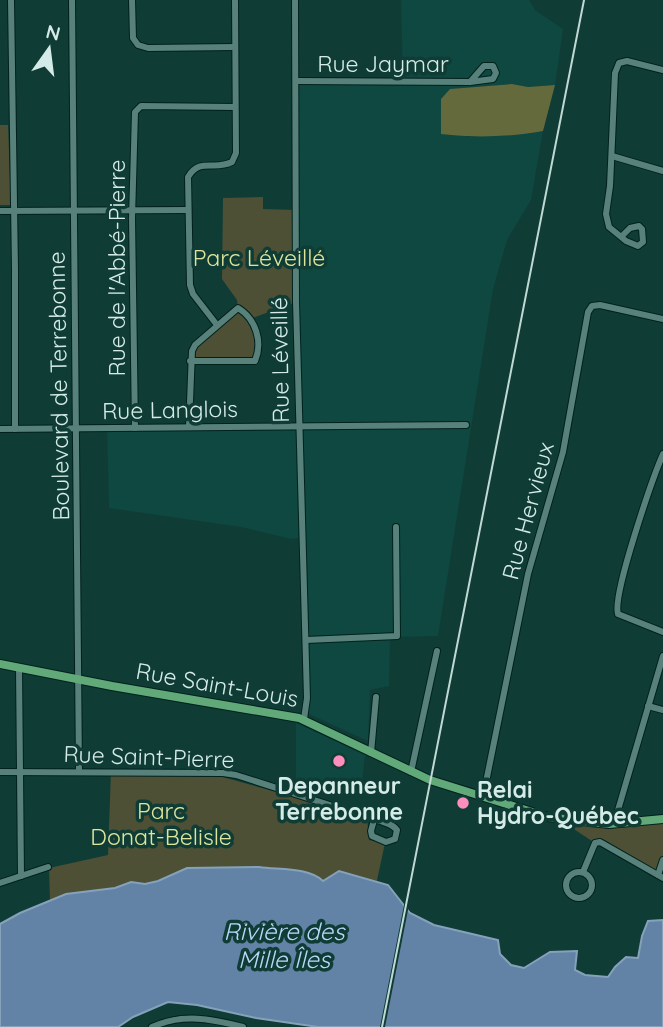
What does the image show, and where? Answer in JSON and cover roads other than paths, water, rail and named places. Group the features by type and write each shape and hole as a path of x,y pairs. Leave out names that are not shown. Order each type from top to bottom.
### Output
{"main road":[{"name":"Rue Saint-Louis","path":"0,664 304,719 414,773 552,818 616,824 663,820"}],"street":[{"path":"11,0 15,429"},
{"name":"Boulevard de Terrebonne","path":"72,0 79,771"},
{"path":"132,0 133,38 138,45 148,48 235,47"},
{"path":"217,325 193,294 190,285 188,177 193,169 200,165 224,166 232,162 236,153 235,0"},
{"name":"Rue Léveillé","path":"295,0 299,426 307,698 304,719"},
{"path":"621,237 609,227 606,214 612,156 615,73 619,63 626,61 663,70"},
{"name":"Rue Jaymar","path":"296,81 470,82"},
{"name":"Rue de l'Abbé-Pierre","path":"135,428 135,117 141,106 234,107"},
{"path":"612,156 663,171"},
{"path":"0,211 188,210"},
{"name":"Rue Hervieux","path":"483,797 528,574 563,452 587,312 592,306 600,305 663,319"},
{"path":"189,427 190,360 195,345 239,308 258,330 255,361 190,360"},
{"name":"Rue Langlois","path":"0,429 466,425"},
{"path":"663,454 645,504 617,608 618,614 663,632"},
{"path":"306,640 397,636 396,527"},
{"path":"414,773 437,651"},
{"path":"616,824 663,656"},
{"path":"19,668 21,876"},
{"path":"372,753 376,698"},
{"path":"649,706 663,710"},
{"name":"Rue Saint-Pierre","path":"0,772 223,773 374,820"},
{"path":"583,872 595,843 600,842 661,876 663,860"},
{"path":"0,883 48,867"},
{"path":"574,872 583,872 592,881 591,889 586,896 574,897 567,891 566,882 574,872"},
{"path":"152,1027 191,1018 212,1019 243,1027"}],"water":[{"name":"Rivière des Mille Îles","path":"259,867 301,871 323,881 339,871 388,885 410,913 434,925 498,940 500,954 511,965 524,968 550,952 577,951 575,970 585,975 608,977 626,957 638,958 648,921 663,920 663,1027 318,1027 168,1002 133,1017 118,1027 0,1027 0,924 66,894 115,888 131,882 145,884 187,868"}],"railway":[{"path":"382,1027 584,0"}],"place":[{"name":"Depanneur Terrebonne","path":"339,761"},
{"name":"Relai Hydro-Québec","path":"463,803"}],"park label":[{"name":"Parc Léveillé","path":"259,258"},
{"name":"Parc Donat-Belisle","path":"161,824"}]}
